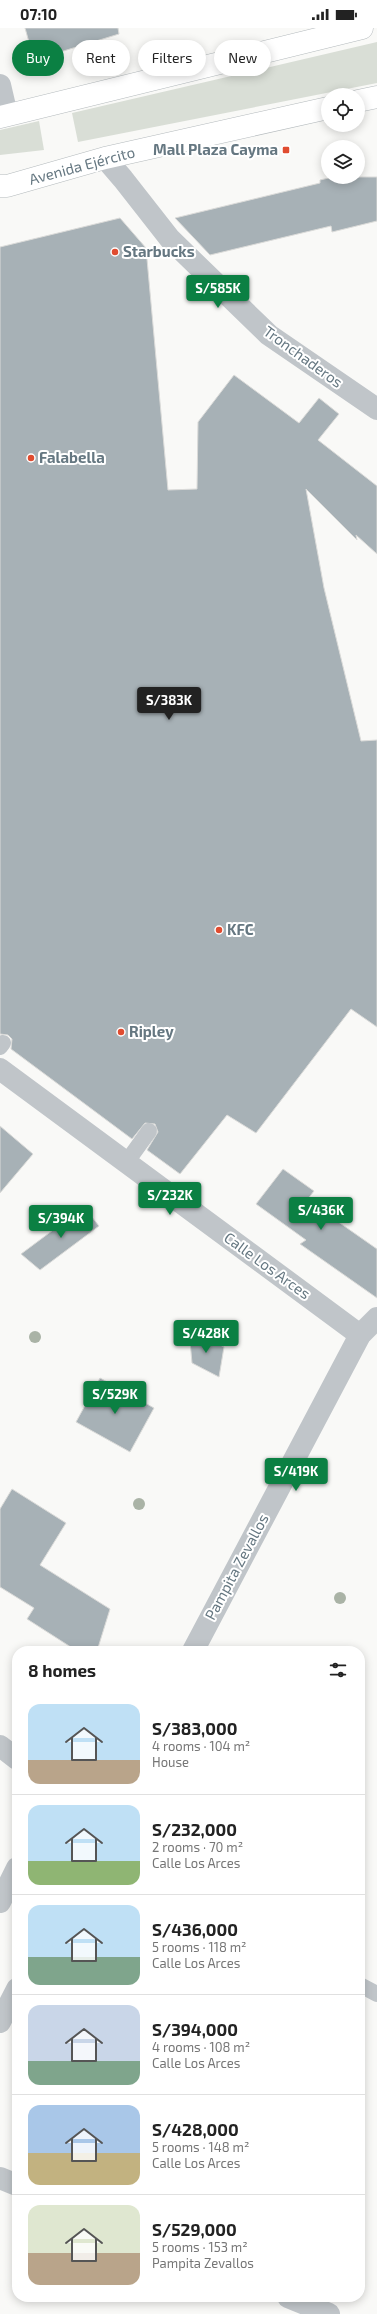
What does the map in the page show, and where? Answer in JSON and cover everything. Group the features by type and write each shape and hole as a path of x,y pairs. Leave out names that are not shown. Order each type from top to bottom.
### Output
{"main road":[{"path":"4,116 362,28"},
{"path":"365,100 377,97"},
{"name":"Avenida Ejército","path":"2,187 105,158 321,110"}],"street":[{"path":"0,85 4,116"},
{"name":"Tronchaderos","path":"105,158 124,179 170,240 269,336 377,409"},
{"name":"Calle Los Arces","path":"0,1069 360,1335"},
{"name":"Pampita Zevallos","path":"196,1646 360,1335 377,1318"},
{"path":"0,1746 12,1755"},
{"path":"0,1902 12,1878"},
{"path":"0,2022 12,1999"},
{"path":"0,2178 12,2183"},
{"path":"300,2302 329,2314"}],"lane":[{"path":"126,1162 149,1131"},
{"path":"365,1988 377,1994"}],"shaded area":[{"path":"377,42 377,83 352,88 321,88 321,94 78,142 72,113 231,76 271,76 271,67"},
{"path":"39,121 44,150 0,155 0,130"}],"building":[{"path":"25,28 118,28 119,34 99,40 72,40 72,48 64,51 64,40 28,40"},
{"path":"365,177 377,177 377,221 332,232 331,226 210,255 175,218 320,183 320,180 321,184 365,184"},
{"path":"120,218 146,248 168,490 197,489 198,422 234,375 299,423 319,398 339,414 318,440 377,486 377,554 356,535 357,540 306,489 324,588 361,741 377,740 377,1027 351,1009 256,1133 227,1115 180,1174 147,1150 158,1132 155,1124 145,1123 132,1139 11,1049 12,1039 8,1035 0,1034 0,247"},
{"path":"0,1126 33,1154 0,1193"},
{"path":"283,1169 314,1191 307,1200 377,1249 377,1298 300,1244 306,1240 256,1204"},
{"path":"84,1207 99,1226 40,1270 21,1254"},
{"path":"189,1330 224,1347 219,1377 192,1363"},
{"path":"100,1378 154,1408 130,1452 76,1422"},
{"path":"12,1489 66,1523 40,1565 110,1609 99,1646 69,1646 27,1619 34,1608 0,1587 0,1509"}],"place":[{"name":"Mall Plaza Cayma","path":"286,150"},
{"name":"Starbucks","path":"115,252"},
{"name":"Falabella","path":"31,458"},
{"name":"KFC","path":"219,930"},
{"name":"Ripley","path":"121,1032"}]}
